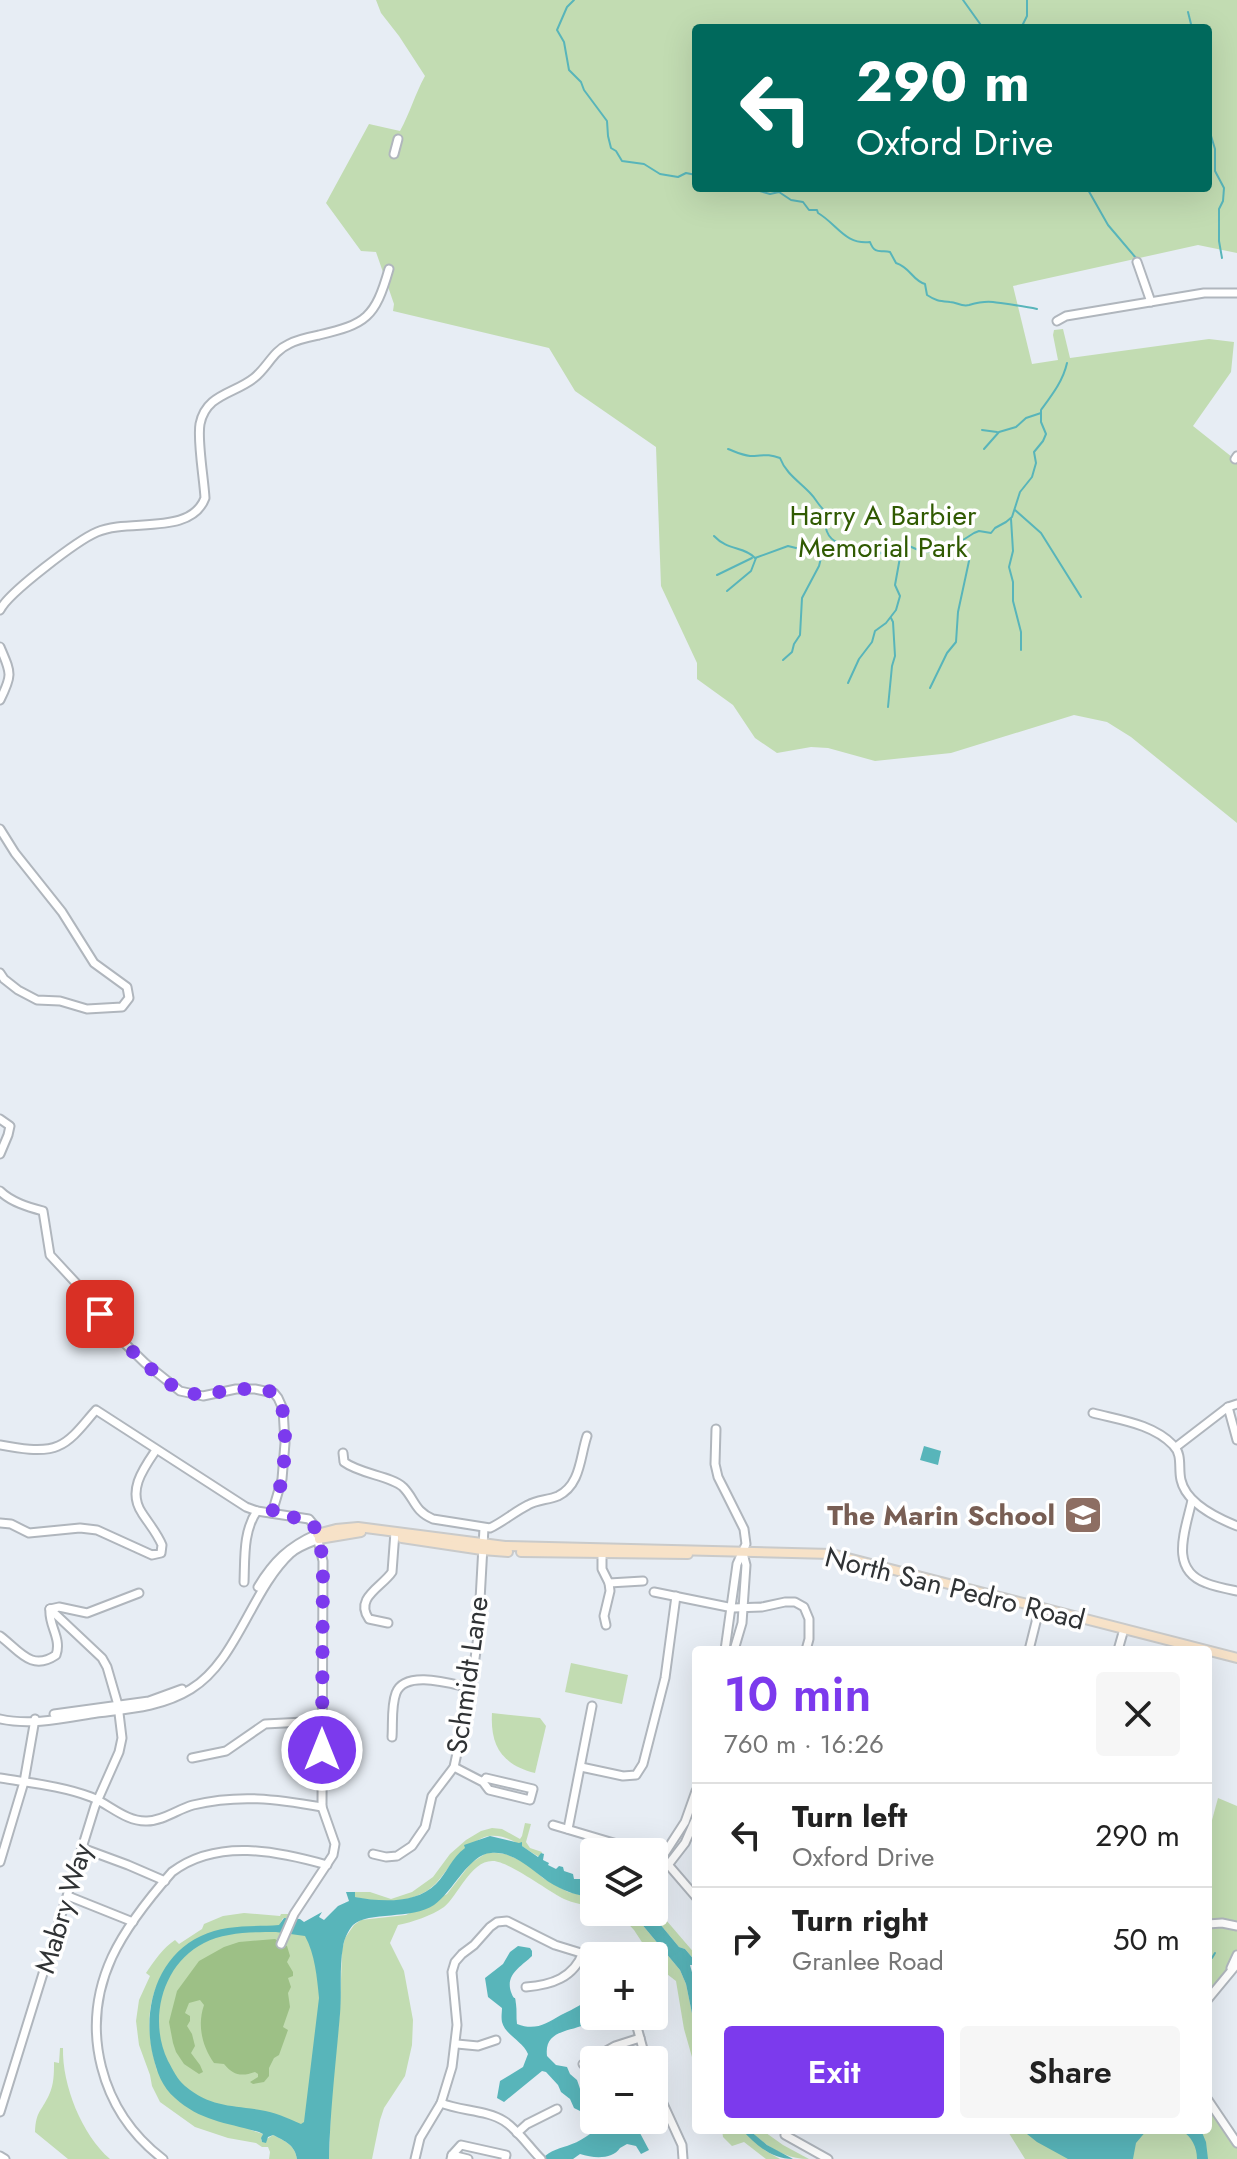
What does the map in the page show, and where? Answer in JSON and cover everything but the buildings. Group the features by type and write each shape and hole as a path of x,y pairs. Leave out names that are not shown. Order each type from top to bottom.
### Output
{"main road":[{"name":"North San Pedro Road","path":"318,1536 336,1529 358,1527 482,1547 602,1551 703,1549 743,1553 832,1554 1192,1646"},
{"name":"North San Pedro Road","path":"1212,1651 1237,1658"}],"street":[{"path":"394,154 398,139"},
{"path":"1137,262 1151,302"},
{"path":"0,610 17,590 97,532 173,522 185,519 202,508 205,498 199,431 205,410 219,395 256,377 289,343 357,325 375,306 389,269"},
{"path":"1057,321 1066,316 1204,293 1237,293"},
{"path":"0,647 10,674 0,700"},
{"path":"0,829 62,912 94,963 123,983 129,998 122,1007 101,1009 37,1000 18,990 0,973"},
{"path":"0,1119 10,1126 0,1154"},
{"path":"0,1191 4,1196 43,1211 50,1255 89,1297 112,1331 180,1391 203,1396 236,1389 274,1393 283,1409 285,1443 282,1479 272,1513"},
{"path":"1176,1447 1228,1407 1237,1404"},
{"path":"1228,1407 1237,1440"},
{"path":"0,1445 43,1449 57,1447 96,1410 246,1507 312,1521 323,1561 322,1807 335,1844 333,1855 294,1914 281,1944"},
{"path":"1093,1413 1156,1431 1176,1447 1181,1463 1181,1481 1192,1500 1237,1526"},
{"path":"716,1429 715,1464 718,1477 744,1529 746,1544 737,1564 726,1646"},
{"path":"343,1453 344,1462 354,1469 403,1487 425,1516 490,1528 529,1505 564,1493 580,1469 587,1436"},
{"path":"0,1523 11,1524 29,1533 80,1528 97,1530 152,1555 161,1553 162,1545 140,1512 136,1500 139,1476 156,1450"},
{"path":"1192,1500 1181,1556 1189,1572 1203,1583 1237,1591"},
{"path":"244,1582 247,1532 257,1511"},
{"name":"Schmidt Lane","path":"373,1854 397,1856 412,1846 425,1827 432,1796 454,1767 471,1688 478,1636 484,1528"},
{"path":"388,1623 369,1619 364,1613 364,1606 369,1595 391,1575 394,1534"},
{"name":"North San Pedro Road","path":"0,1716 35,1720 118,1708 176,1692 200,1677 213,1663 271,1567 289,1548 318,1536"},
{"path":"602,1551 602,1569 610,1591 604,1616 606,1625"},
{"path":"735,1646 742,1623 746,1565 743,1553"},
{"path":"609,1583 643,1581"},
{"path":"654,1592 733,1608 795,1602 804,1607 809,1619 807,1646"},
{"path":"0,1636 29,1660 50,1660 56,1655 59,1645 49,1616 50,1609 59,1607 87,1613 139,1593"},
{"path":"581,1767 623,1776 636,1775 643,1764 665,1678 676,1596"},
{"path":"1030,1646 1040,1606"},
{"name":"Mabry Way","path":"0,2112 97,1801 122,1738 118,1708 102,1658 50,1609"},
{"path":"1119,1646 1124,1629"},
{"path":"392,1737 394,1697 403,1684 411,1680 437,1681 471,1688"},
{"path":"568,1829 592,1706"},
{"path":"0,1862 24,1782 35,1720"},
{"path":"192,1758 226,1751 265,1724 323,1721"},
{"path":"454,1767 483,1782 489,1790 530,1800 533,1789 486,1778 483,1782"},
{"path":"0,1778 62,1789 145,1822 190,1806 225,1799 273,1798 322,1807"},
{"path":"668,1844 685,1822 692,1802"},
{"path":"553,1825 598,1838"},
{"path":"692,1827 685,1843 668,1865 692,1892"},
{"path":"82,1848 165,1881"},
{"path":"163,2159 136,2134 116,2107 97,2052 95,2030 98,2002 113,1954 165,1881 180,1866 204,1856 260,1850 327,1865"},
{"path":"68,1896 133,1922"},
{"path":"415,2159 420,2138 441,2103 452,2067 457,2025 452,1972 462,1954 490,1927 507,1921 555,1945 580,1951"},
{"path":"1212,1924 1237,1926"},
{"path":"1229,1974 1237,1955"},
{"path":"526,1987 545,1985 569,1973 580,1960"},
{"path":"1212,1994 1237,1964"},
{"path":"638,2030 642,2046"},
{"path":"615,2046 640,2038"},
{"path":"457,2044 485,2046 496,2040"},
{"path":"441,2103 505,2121 541,2159"},
{"path":"1212,2106 1237,2143"},
{"path":"517,2133 527,2124 557,2109"},
{"path":"668,2114 682,2145 683,2159"},
{"path":"785,2135 828,2159"},
{"path":"451,2157 461,2145 506,2155 505,2159"},
{"path":"451,2157 468,2159"}],"green space":[{"name":"Harry A Barbier Memorial Park","path":"376,0 1237,0 1237,253 1198,245 1013,286 1032,364 1058,360 1053,335 1054,330 1063,329 1070,358 1209,339 1234,342 1231,372 1193,426 1237,461 1237,823 1131,737 1107,722 1074,715 951,753 875,761 828,748 811,747 777,753 755,738 733,705 697,679 697,663 661,586 656,447 575,391 549,348 393,311 394,304 376,252 361,251 326,203 369,124 400,131 425,76 381,13"},
{"path":"571,1663 628,1675 622,1704 565,1692"},
{"path":"492,1713 540,1718 546,1726 535,1773 514,1765 501,1753 493,1736"},
{"path":"1218,1798 1237,1806 1237,1953 1212,1993 1212,1820"},
{"path":"525,1823 531,1824 526,1842 530,1848 542,1852 540,1857 510,1840 486,1837 462,1852 438,1881 421,1894 388,1901 355,1897 355,1892 370,1892 391,1899 412,1892 433,1877 450,1854 466,1840 492,1828 502,1829 520,1839"},
{"path":"488,1852 506,1854 526,1863 543,1878 568,1892 580,1895 580,1904 564,1899 518,1871 493,1861 478,1866 444,1907 398,1925 390,1943 404,1971 413,2020 412,2045 405,2076 384,2108 372,2159 329,2159 345,1938 361,1920 406,1915 447,1894 471,1863"},
{"path":"290,1914 280,1924 324,1933 331,2053 304,2139 248,2129 263,2134 262,2142 273,2135 285,2142 292,2147 297,2159 269,2159 268,2147 195,2127 160,2102 139,2045 136,2021 139,2000 150,1976 146,1973 175,1940 179,1944 202,1929 204,1924 223,1916","holes":["171,1961 152,2010 157,2071 149,2027 150,2014 156,1988"]},
{"path":"668,1922 692,1950 692,1957 662,1926 668,1926"},
{"path":"630,1926 643,1926 657,1942 642,1942"},
{"path":"275,1939 287,1946 290,1956 287,1962 293,1976 288,1978 290,2007 283,2027 288,2030 279,2055 269,2068 269,2076 264,2082 253,2084 250,2082 258,2077 255,2072 238,2074 224,2064 214,2063 202,2035 204,2005 200,2000 189,2003 185,2013 190,2016 187,2026 195,2046 191,2053 203,2072 199,2074 184,2064 173,2043 169,2022 177,1991 199,1961 224,1947 239,1942"},
{"path":"668,1956 680,1970 686,1984 692,2013 692,2057 684,2029 676,1981 668,1975"},
{"path":"60,2048 63,2048 66,2078 76,2108 91,2137 110,2159 68,2159 35,2132 38,2116 52,2087 54,2062 59,2063"},
{"path":"1212,2106 1237,2143 1237,2159 1025,2159 1009,2134 1212,2134"},
{"path":"723,2134 747,2134 780,2159 766,2159 744,2142 732,2146"},
{"path":"754,2134 768,2134 809,2159 792,2157"}],"water":[{"path":"924,1446 941,1451 938,1465 920,1460"},
{"path":"490,1836 522,1842 522,1846 538,1857 544,1854 543,1860 548,1865 556,1869 563,1867 564,1871 573,1874 574,1879 580,1879 580,1895 546,1880 509,1855 491,1853 468,1866 441,1899 425,1910 369,1918 353,1925 345,1938 342,1955 329,2159 297,2159 292,2147 282,2139 273,2135 268,2137 266,2143 262,2142 263,2134 194,2112 170,2094 155,2062 150,2038 151,2003 163,1971 186,1945 210,1932 279,1925 284,1918 304,1922 322,1912 319,1917 324,1920 338,1906 349,1901 346,1892 355,1892 355,1897 376,1900 398,1900 419,1895 436,1884 465,1848 464,1845","holes":["276,1932 305,1936 319,1998 304,2122 301,2124 271,2112 212,2102 185,2086 168,2061 159,2028 163,1994 178,1965 204,1943 239,1933"]},
{"path":"643,1926 662,1926 692,1957 692,2013 686,1984 680,1970 668,1956 668,1942 657,1942"},
{"path":"518,1946 532,1951 532,1956 510,1980 516,2001 517,2024 535,2027 545,2024 580,2004 580,2026 553,2037 547,2048 547,2056 556,2065 567,2067 577,2080 580,2111 542,2071 504,2102 497,2098 500,2081 523,2067 528,2054 504,2027 502,2008 488,1997 485,1978 503,1964"},
{"path":"590,2134 640,2134 649,2150 641,2154 636,2146 627,2144 603,2157 580,2154 573,2159 542,2159 552,2151"},
{"path":"746,2134 754,2134 793,2159 778,2157"},
{"path":"1027,2134 1144,2134 1136,2143 1133,2159 1068,2159"},
{"path":"1186,2134 1203,2134 1208,2159 1197,2159"}],"waterway":[{"path":"574,0 567,7 557,30 564,42 569,70 581,82 607,121 611,148 622,161 644,164 660,174 678,177 692,174"},
{"path":"963,0 980,24"},
{"path":"1023,24 1027,16 1027,0"},
{"path":"1188,12 1191,24"},
{"path":"1212,139 1215,171 1224,188 1219,209 1222,258"},
{"path":"763,192 779,192"},
{"path":"779,192 791,200 803,202 809,210 817,210 848,237 870,242 876,251 890,252 896,263 925,284 927,295 936,300 964,305 990,302 1037,309"},
{"path":"1089,192 1108,225 1136,258"},
{"path":"714,536 755,558 788,546 824,549 840,543 861,546 875,555 890,554 909,546 923,552 941,550 979,531 991,533 1012,517 1020,492 1032,477 1036,463 1034,452 1046,434 1041,422 1041,410 1060,382 1067,363"},
{"path":"984,449 999,432 1016,427 1026,418 1041,413"},
{"path":"982,430 997,432"},
{"path":"728,449 747,456 780,458 824,510 828,534 839,543"},
{"path":"1015,510 1041,533 1081,597"},
{"path":"1011,519 1013,551 1009,567 1021,632 1021,650"},
{"path":"930,688 947,653 956,642 958,612 969,561 958,542"},
{"path":"783,660 792,652 800,635 802,598 819,566 823,550"},
{"path":"848,683 859,659 872,642 875,631 896,610 900,596 895,585 901,552"},
{"path":"717,575 752,558"},
{"path":"727,591 751,571 756,558"},
{"path":"888,707 895,656 891,618"},
{"path":"1212,1958 1215,1953"}],"place":[{"name":"The Marin School","path":"1083,1515"}],"route":[{"path":"100,1314 112,1331 145,1363 180,1391 203,1396 236,1389 255,1389 274,1393 278,1398 283,1409 285,1443 282,1479 272,1513 312,1521 323,1561 322,1750"}]}
